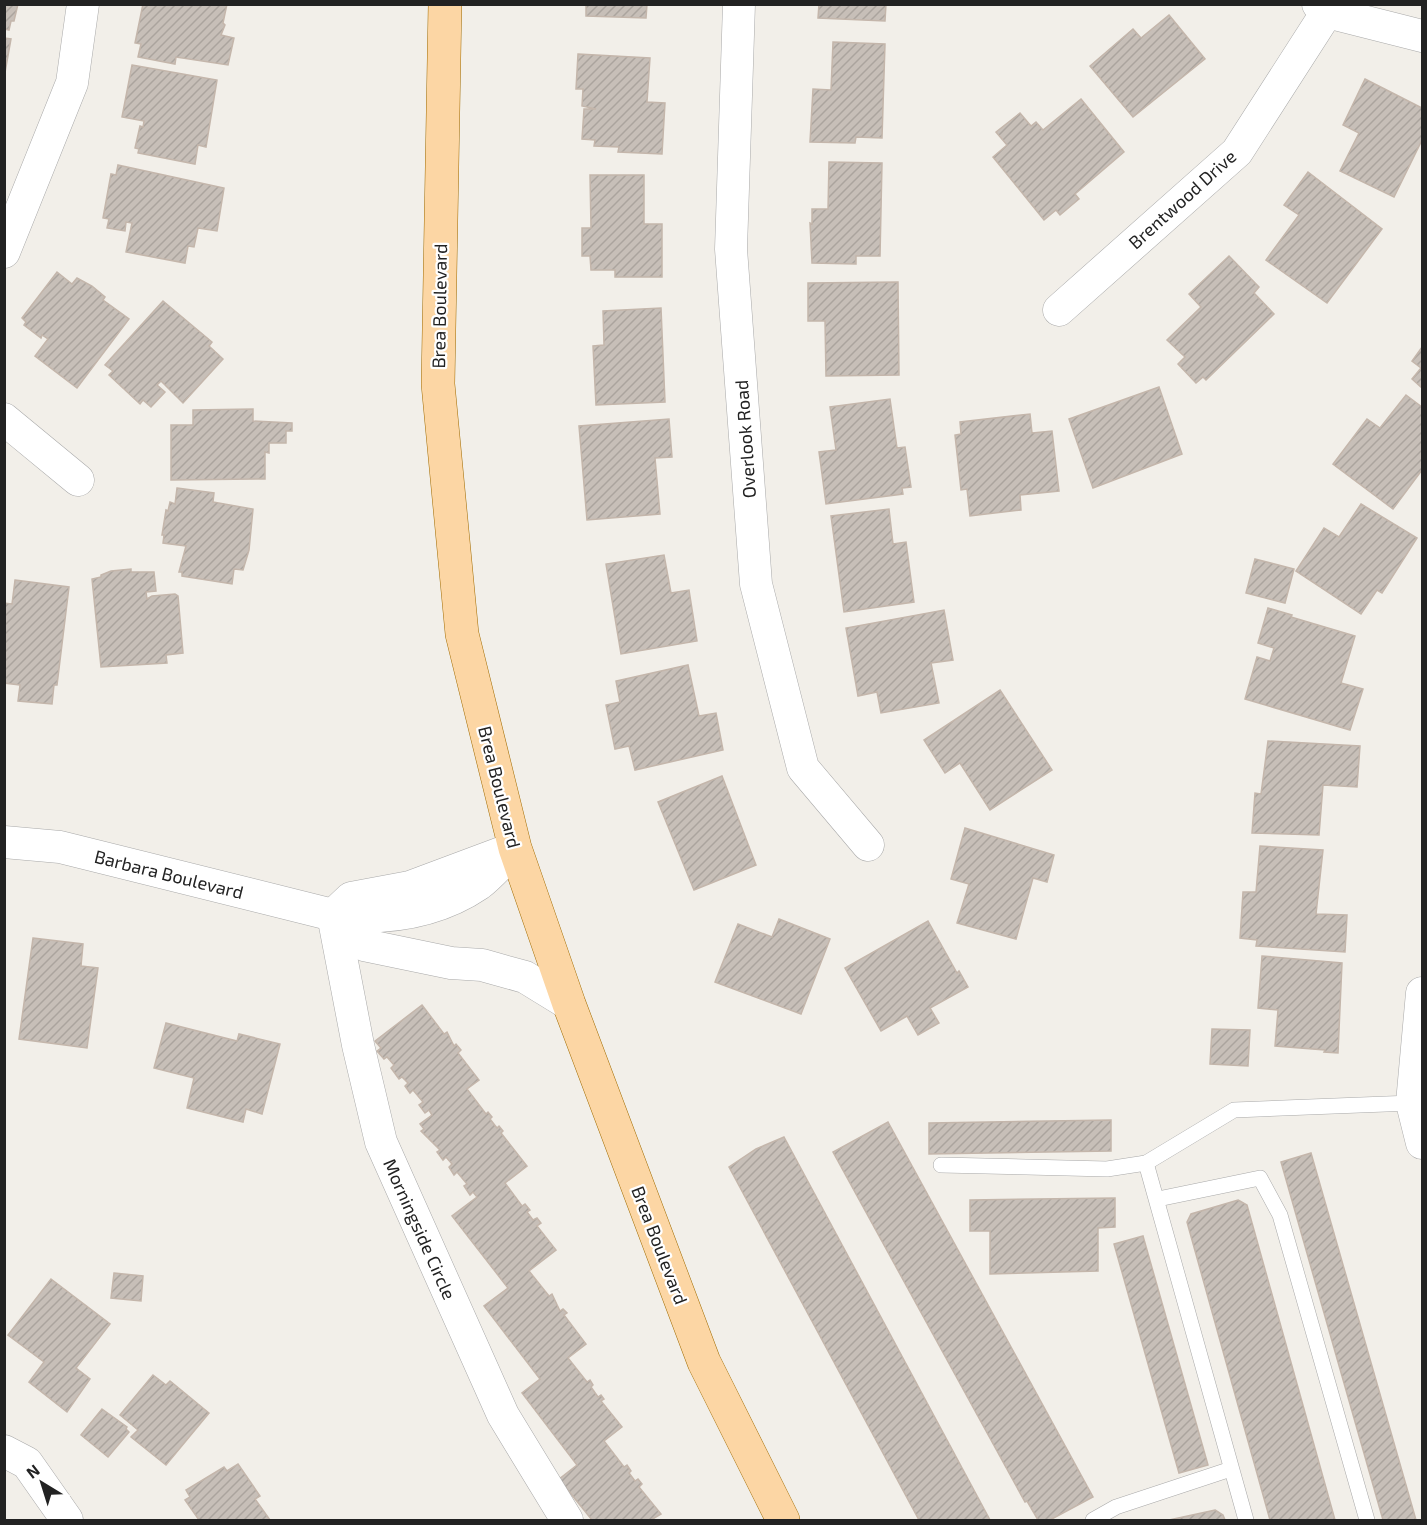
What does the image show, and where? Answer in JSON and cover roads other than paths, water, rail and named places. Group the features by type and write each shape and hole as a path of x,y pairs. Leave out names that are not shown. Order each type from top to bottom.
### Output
{"main road":[{"name":"Brea Boulevard","path":"445,4 438,384 462,634 515,848 569,1004 704,1362 783,1521"}],"street":[{"path":"4,252 72,83 83,4"},
{"name":"Overlook Road","path":"739,4 731,249 756,584 804,768 868,845"},
{"path":"1322,8 1422,36"},
{"name":"Brentwood Drive","path":"1059,310 1237,152 1322,8"},
{"path":"4,419 78,480"},
{"name":"Barbara Boulevard","path":"4,842 60,847 333,915 367,918 406,915 453,899 480,883 515,848"},
{"path":"333,915 364,945 451,963 482,965 525,977 569,1004"},
{"name":"Morningside Circle","path":"333,915 358,1045 381,1142 503,1415 567,1521"},
{"path":"1422,993 1412,1103 1422,1143"},
{"path":"4,1451 27,1463 67,1521"}],"lane":[{"path":"941,1165 1107,1169 1146,1163 1234,1110 1412,1103"},
{"path":"1146,1163 1158,1199 1245,1521"},
{"path":"1158,1199 1260,1178 1280,1215 1367,1521"},
{"path":"1093,1521 1116,1507 1231,1469"}]}
